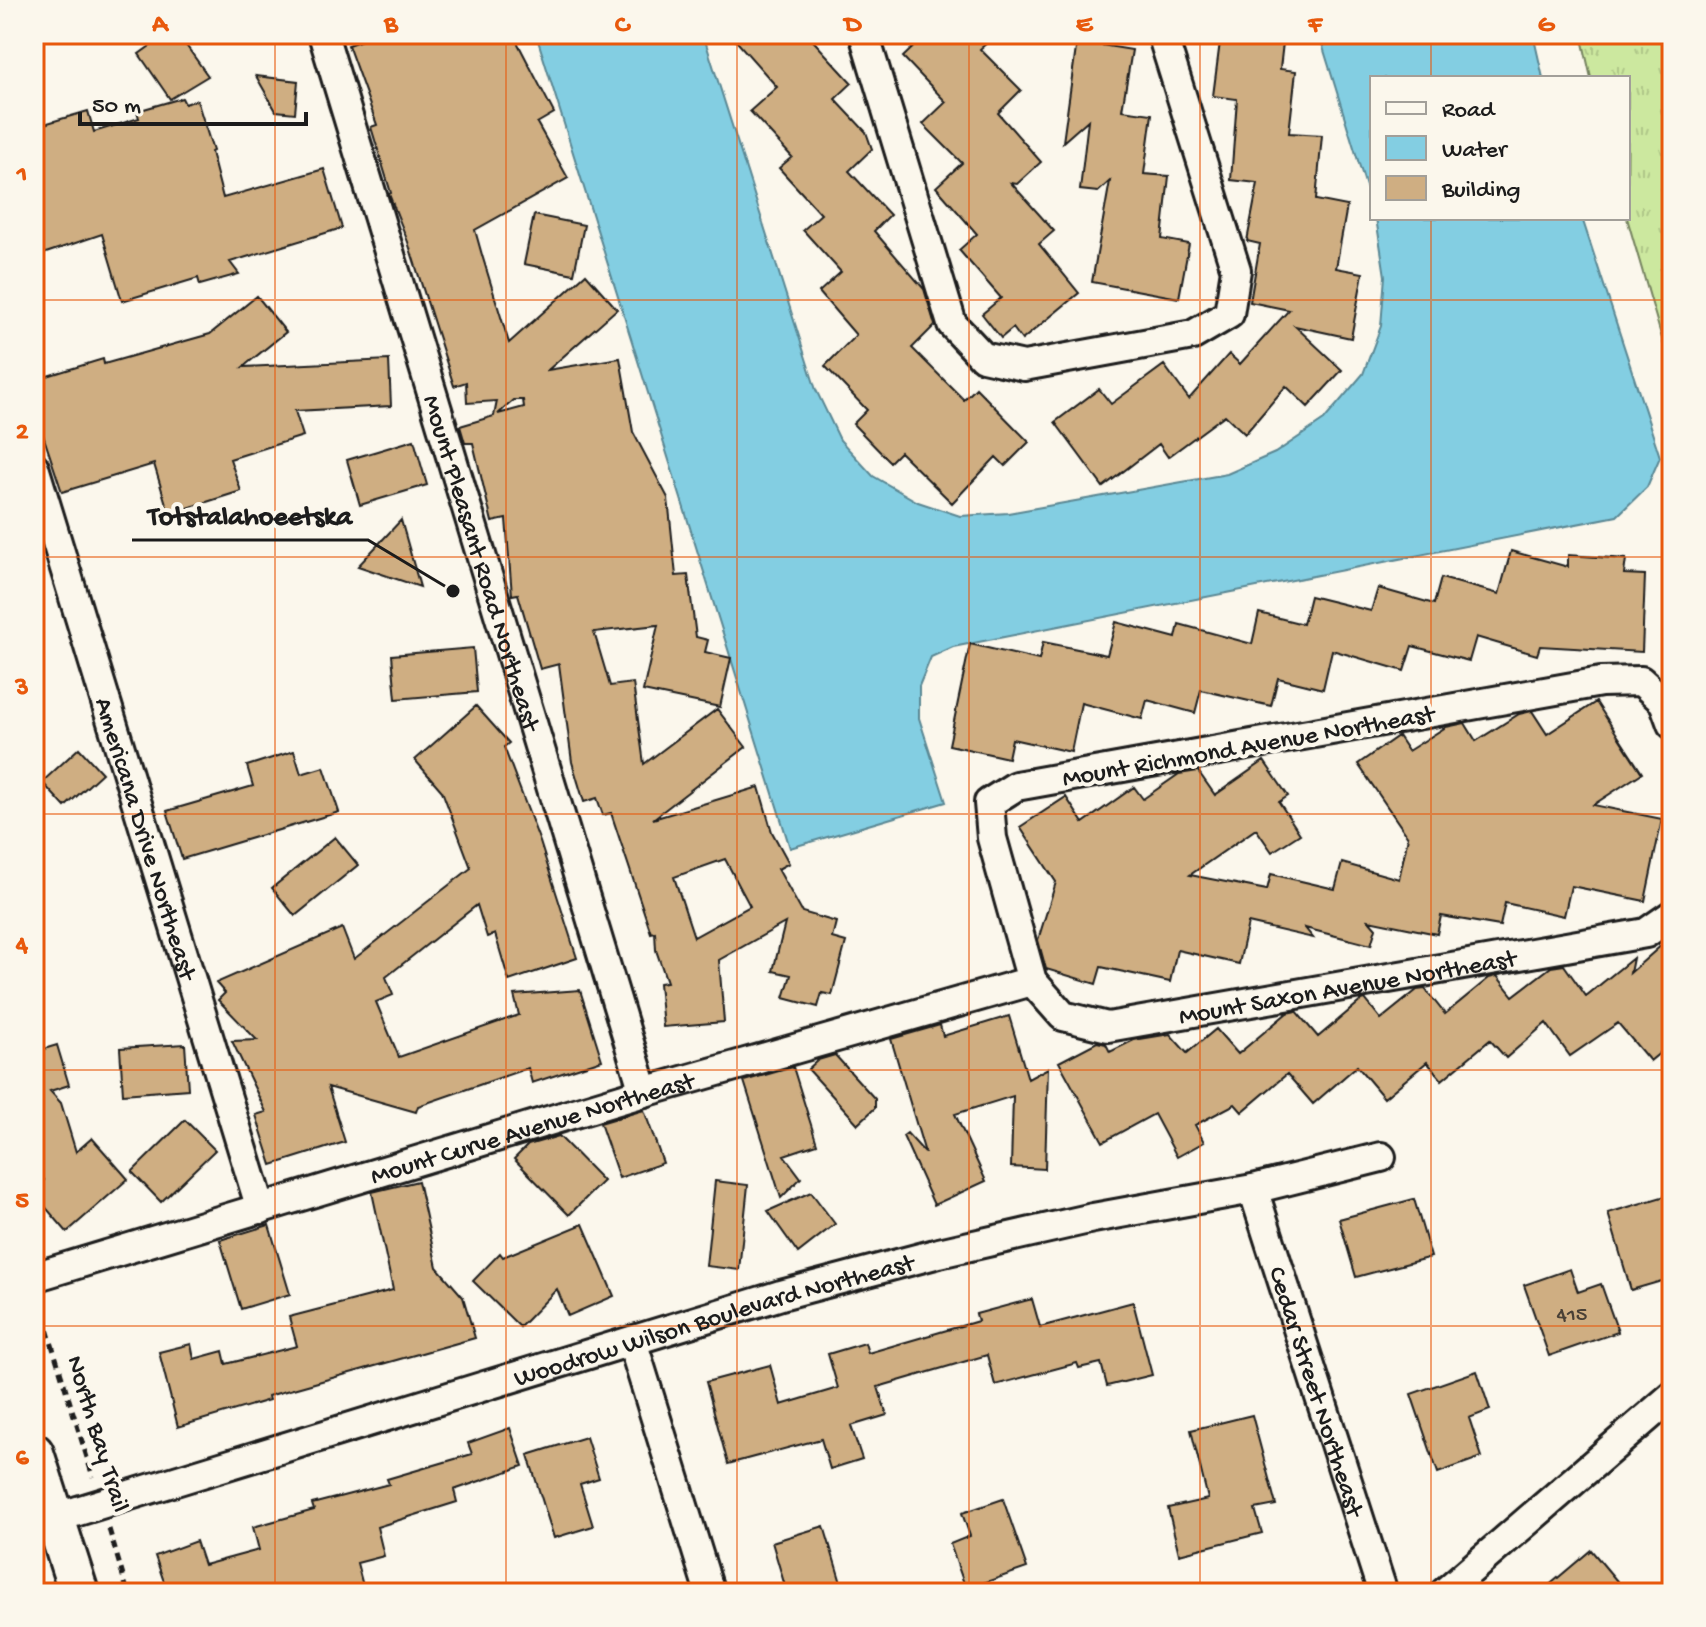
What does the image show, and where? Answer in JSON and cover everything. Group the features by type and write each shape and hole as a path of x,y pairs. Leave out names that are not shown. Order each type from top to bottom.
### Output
{"street":[{"name":"Mount Pleasant Road Northeast","path":"323,34 644,1092"},
{"path":"864,34 952,324 983,357 1024,366 1193,335 1229,314 1236,270 1162,34"},
{"name":"Americana Drive Northeast","path":"34,467 261,1209"},
{"name":"Mount Richmond Avenue Northeast","path":"1032,981 992,838 989,803 1016,786 1601,682 1641,681 1664,702 1672,724"},
{"name":"Mount Saxon Avenue Northeast","path":"1032,981 1063,1016 1108,1027 1646,933 1672,915"},
{"name":"Mount Curve Avenue Northeast","path":"36,1289 261,1209 644,1092 1032,981"},
{"name":"Woodrow Wilson Boulevard Northeast","path":"55,1518 781,1295 939,1253 1093,1218 1253,1189 1381,1157"},
{"name":"Cedar Street Northeast","path":"1253,1189 1383,1593"},
{"path":"632,1341 710,1593"},
{"path":"1444,1593 1672,1396"},
{"path":"34,1453 79,1593"}],"path":[{"name":"North Bay Trail","path":"36,1289 128,1593"}],"green space":[{"path":"1581,34 1672,34 1672,373 1628,220 1630,220 1630,76 1591,76"}],"water":[{"path":"536,34 703,34 816,390 840,440 873,476 918,502 960,516 1008,513 1227,474 1275,453 1324,420 1363,374 1381,326 1385,276 1376,220 1583,220 1660,457 1647,487 1617,516 953,647 931,657 919,686 919,718 946,802 790,848"},
{"path":"1319,34 1533,34 1543,76 1370,76 1370,200"}],"building":[{"path":"167,34 178,34 208,76 170,99 139,54"},
{"path":"378,34 513,34 554,113 537,123 568,178 475,230 482,255 509,343 586,274 617,309 548,370 620,358 633,432 668,498 676,576 688,575 696,637 708,640 705,652 731,658 720,707 643,691 658,625 594,632 610,686 633,683 644,764 717,709 746,747 653,819 759,787 772,832 789,863 778,869 802,912 836,922 832,938 846,942 832,995 822,993 818,1007 784,998 791,975 773,971 785,923 719,960 724,1022 663,1027 659,983 667,982 656,950 655,932 651,933 611,813 603,815 597,798 584,802 572,762 559,664 540,669 518,594 512,595 506,519 492,522 473,443 465,443 460,426 494,416 497,401 467,403 466,382 454,386 408,242 389,194 371,127 377,125 348,45","holes":["514,400 523,400 524,407 498,414","725,859 750,906 694,937 674,877"]},
{"path":"730,34 807,34 852,83 835,99 866,132 872,149 849,171 890,215 874,231 924,289 935,325 912,348 964,400 976,388 1029,442 1005,466 996,457 952,503 900,452 890,462 853,424 867,410 825,366 856,335 819,292 841,272 803,230 821,214 779,168 792,157 750,111 777,87"},
{"path":"927,34 997,34 980,49 1021,90 998,113 1041,162 1017,184 1011,183 1054,231 1039,244 1079,293 1022,340 1013,328 1001,338 982,314 1001,298 959,250 977,234 936,187 962,163 923,124 946,102 903,57"},
{"path":"1221,34 1284,34 1280,69 1296,71 1289,133 1322,135 1316,200 1347,206 1336,268 1363,273 1351,338 1295,326 1342,370 1308,407 1286,386 1245,434 1225,415 1168,457 1159,444 1103,487 1055,422 1099,389 1111,404 1164,365 1189,399 1229,354 1240,364 1289,310 1250,302 1260,244 1247,241 1258,183 1231,180 1237,99 1213,96"},
{"path":"1077,41 1132,50 1122,110 1152,114 1144,174 1169,176 1162,239 1189,244 1179,298 1092,282 1110,181 1098,192 1080,190 1088,120 1063,142"},
{"path":"256,76 298,81 295,113 276,111"},
{"path":"182,98 185,104 197,100 223,198 324,169 342,228 230,262 239,274 200,285 198,278 122,301 102,234 34,257 34,127 88,111 94,132 139,118 137,111"},
{"path":"534,215 584,225 574,274 524,264"},
{"path":"257,296 286,332 243,367 389,360 391,406 295,411 303,436 230,459 241,491 169,514 154,464 62,492 34,408 34,380 103,359 104,364 210,334"},
{"path":"414,440 427,485 360,505 347,460"},
{"path":"401,520 420,587 358,566"},
{"path":"1511,551 1568,567 1568,555 1626,559 1624,574 1645,575 1642,652 1540,646 1537,655 1476,637 1469,661 1412,646 1404,671 1332,650 1323,689 1278,678 1271,706 1201,690 1195,713 1147,700 1142,719 1081,703 1071,752 1012,739 1008,758 949,745 970,644 1039,660 1043,642 1107,655 1116,622 1176,638 1179,624 1252,644 1259,613 1303,624 1310,596 1371,611 1378,588 1434,604 1441,578 1499,594"},
{"path":"473,648 477,692 396,699 392,655"},
{"path":"1596,702 1642,773 1593,805 1662,819 1645,901 1571,886 1564,916 1505,903 1500,926 1441,916 1437,934 1369,920 1376,928 1371,945 1305,928 1313,938 1248,923 1239,964 1177,950 1170,982 1101,967 1096,984 1046,969 1038,940 1056,882 1020,827 1066,797 1083,823 1134,787 1143,799 1179,774 1198,771 1215,795 1264,761 1288,796 1279,802 1300,834 1272,852 1256,829 1190,875 1267,890 1271,874 1335,889 1342,863 1399,879 1408,837 1358,764 1398,736 1408,751 1446,727 1465,723 1476,741 1519,714 1532,711 1547,734"},
{"path":"476,706 509,743 504,747 540,842 577,958 509,981 495,934 487,937 477,905 386,977 393,995 376,1002 399,1057 519,1015 514,995 580,990 602,1060 532,1083 528,1068 418,1106 416,1112 328,1087 345,1142 272,1165 256,1115 266,1112 232,1041 257,1040 218,1000 225,993 216,983 342,928 354,959 471,868 442,791 415,760"},
{"path":"79,748 102,773 65,807 42,782"},
{"path":"294,751 301,774 324,767 339,812 182,859 167,811 253,786 247,766"},
{"path":"335,837 358,865 295,916 272,888"},
{"path":"1672,936 1672,1043 1650,1061 1618,1023 1570,1056 1546,1023 1506,1058 1490,1040 1442,1080 1427,1062 1384,1098 1357,1066 1313,1104 1287,1074 1242,1112 1235,1104 1195,1125 1204,1142 1177,1157 1154,1114 1103,1142 1059,1062 1097,1042 1106,1044 1110,1052 1134,1040 1170,1034 1187,1053 1216,1029 1238,1054 1287,1013 1296,1011 1318,1037 1365,999 1381,1019 1417,990 1425,989 1445,1014 1489,978 1497,976 1513,996 1551,967 1564,965 1586,996 1633,958 1630,973"},
{"path":"1009,1016 1028,1079 1048,1068 1045,1169 1011,1167 1013,1096 955,1114 986,1181 934,1205 903,1136 907,1133 925,1153 891,1039 940,1025 943,1036"},
{"path":"185,1044 188,1089 123,1094 120,1048"},
{"path":"57,1045 69,1085 50,1091 61,1103 76,1152 92,1138 128,1179 67,1232 34,1194 34,1189 44,1180 34,1168 34,1052"},
{"path":"835,1055 875,1099 875,1108 858,1124 808,1069 818,1060"},
{"path":"793,1067 817,1144 784,1155 801,1178 781,1198 744,1081"},
{"path":"644,1110 663,1163 619,1178 600,1123"},
{"path":"185,1120 215,1150 161,1202 132,1172"},
{"path":"559,1136 603,1181 569,1215 514,1159 528,1145"},
{"path":"418,1181 437,1267 463,1297 475,1338 268,1396 269,1400 178,1427 159,1352 191,1344 194,1359 223,1351 226,1364 297,1346 289,1317 393,1290 372,1192"},
{"path":"715,1181 748,1185 739,1270 706,1266"},
{"path":"811,1192 835,1224 798,1253 768,1211"},
{"path":"1672,1194 1672,1278 1631,1290 1608,1213"},
{"path":"1414,1199 1431,1257 1356,1277 1339,1219"},
{"path":"583,1224 614,1296 568,1316 557,1289 520,1327 473,1281 500,1253 503,1257"},
{"path":"269,1225 290,1294 241,1309 220,1240"},
{"path":"1570,1269 1578,1292 1601,1284 1618,1332 1549,1356 1524,1285"},
{"path":"1032,1299 1040,1327 1133,1302 1152,1375 1107,1386 1101,1363 1079,1368 1077,1363 995,1385 987,1355 878,1387 887,1415 851,1426 862,1459 830,1469 821,1439 728,1464 706,1382 770,1365 781,1405 838,1388 828,1354 865,1343 868,1353 978,1321 976,1314"},
{"path":"1477,1371 1490,1410 1469,1418 1482,1457 1438,1473 1411,1394"},
{"path":"1252,1415 1276,1505 1255,1509 1262,1533 1179,1554 1168,1508 1208,1499 1191,1430"},
{"path":"510,1428 523,1466 454,1490 457,1502 377,1527 384,1556 357,1563 363,1586 335,1593 168,1593 155,1556 196,1541 204,1565 259,1550 253,1527 314,1510 312,1504 389,1484 387,1479 472,1454 468,1443"},
{"path":"586,1437 599,1478 580,1484 593,1526 554,1538 528,1455"},
{"path":"1003,1499 1027,1568 966,1589 950,1544 970,1536 962,1513"},
{"path":"824,1526 844,1593 787,1593 772,1542"},
{"path":"1591,1550 1627,1593 1540,1593"}],"place":[{"name":"Totstalahoeetska","path":"453,591"}]}
